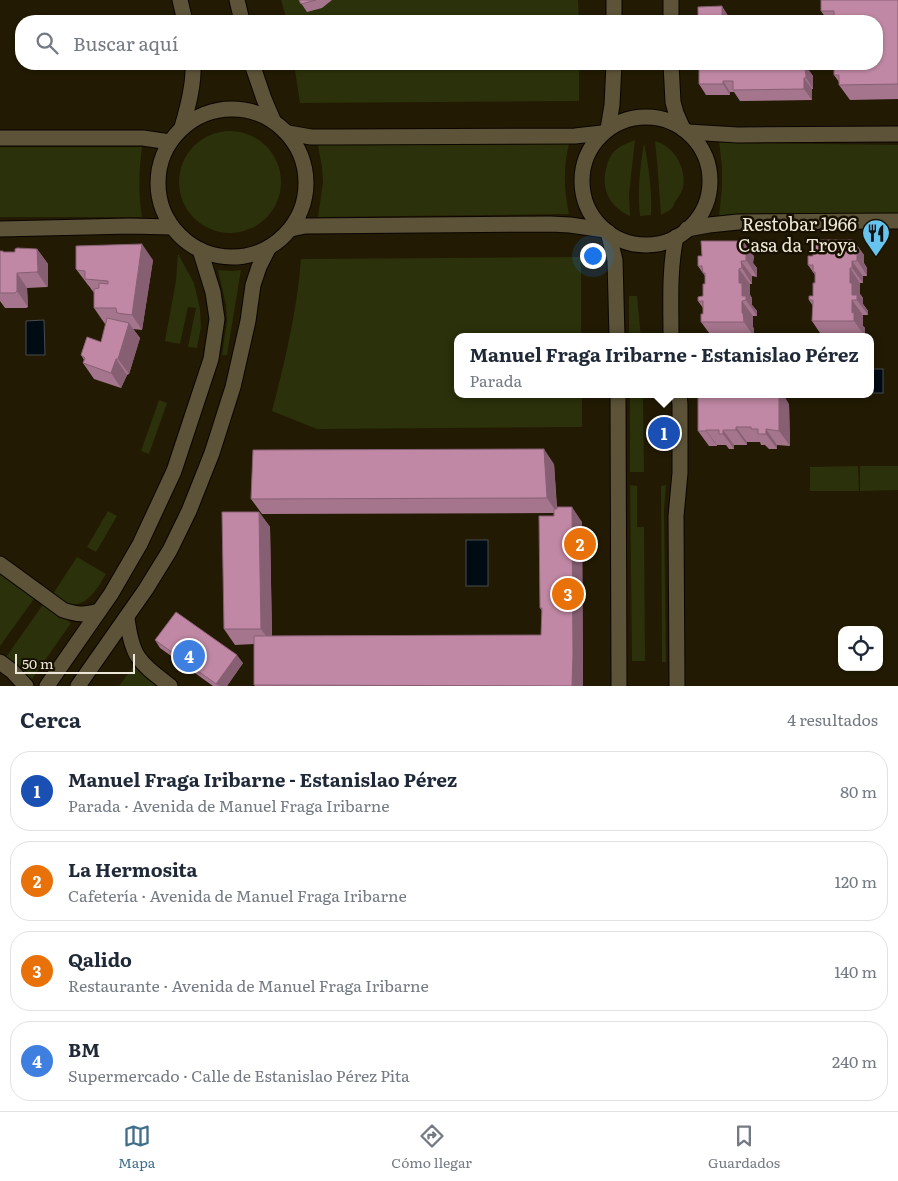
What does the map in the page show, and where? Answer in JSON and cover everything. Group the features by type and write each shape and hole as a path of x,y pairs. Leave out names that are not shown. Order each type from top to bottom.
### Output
{"street":[{"path":"180,0 184,15"},
{"path":"237,0 241,15"},
{"path":"614,0 614,15"},
{"path":"671,0 671,15"},
{"path":"182,127 190,99 194,70"},
{"path":"254,70 273,120"},
{"path":"614,70 612,105 605,131 589,152 582,171 581,181 587,205 597,222 606,231 623,240 637,244 654,244 681,233 709,225 738,222 898,221"},
{"path":"671,70 673,102 676,113 685,130 697,142 703,153 708,167 710,182 705,204 700,213 681,233 673,252 672,333"},
{"path":"236,108 256,112 273,120 288,133 299,150 306,170 305,203 300,215 291,229 278,241 249,255 235,258 215,255 200,250 177,233 164,214 157,185 158,170 162,156 182,127 198,116 217,110 236,108"},
{"path":"288,133 311,137 575,136 605,131 625,120 644,117 665,120 685,130 738,135 898,134"},
{"path":"3,142 143,138 170,142"},
{"path":"0,216 7,229 130,226 172,227"},
{"path":"291,229 306,226 550,224 579,226 606,231"},
{"path":"606,231 615,260 617,333"},
{"path":"78,686 151,583 189,511 212,453 233,387 248,321 253,286 259,267 269,247"},
{"path":"47,686 111,594 140,544 174,471 211,359 217,319 213,292 200,250"},
{"path":"618,398 619,686"},
{"path":"678,686 676,516 680,473 679,398"},
{"path":"0,564 63,610 85,615 100,611"},
{"path":"127,618 131,642 140,662 170,686"},
{"path":"0,662 12,671 26,686"}],"green space":[{"path":"281,0 578,0 579,15 285,15"},
{"path":"295,70 579,70 579,101 300,103"},
{"path":"230,131 240,132 259,139 273,153 280,172 280,192 273,211 259,225 240,232 230,233 220,232 201,225 187,211 180,192 179,182 180,172 187,153 201,139 220,132"},
{"path":"635,140 629,194 630,216 612,203 606,191 605,177 612,154 619,147"},
{"path":"655,141 668,148 678,159 684,180 683,188 673,207 661,215 657,161"},
{"path":"719,141 732,143 898,145 898,213 730,214 719,216 722,167"},
{"path":"644,143 650,179 651,215 640,216 639,180"},
{"path":"569,144 565,179 569,214 318,217 323,182 318,145"},
{"path":"0,147 142,147 139,182 142,217 0,217"},
{"path":"178,254 194,283 200,309 201,327 197,348 188,347 196,308 188,307 180,344 165,341 176,281"},
{"path":"581,257 581,333 454,333 454,398 582,398 582,427 317,429 272,411 290,336 297,298 301,259"},
{"path":"218,270 241,270 227,355 222,355 227,321 226,305"},
{"path":"629,296 637,296 641,333 629,333"},
{"path":"630,398 643,398 644,472 630,472"},
{"path":"159,400 167,403 149,454 141,451"},
{"path":"858,466 859,491 810,491 810,467"},
{"path":"860,466 898,466 898,490 860,491"},
{"path":"630,485 637,486 637,527 644,527 645,661 632,661"},
{"path":"666,485 664,510 666,662 662,662 661,486"},
{"path":"108,511 117,516 96,552 87,547"},
{"path":"77,557 106,574 91,596 86,600 74,604 63,602 53,594"},
{"path":"0,569 36,596 0,646"},
{"path":"44,603 71,623 32,679 4,660"},
{"path":"134,667 161,686 119,686"}],"shaded area":[{"path":"44,320 45,355 26,355 26,321"},
{"path":"874,369 883,369 883,393 874,393"},
{"path":"466,540 488,540 488,586 466,586"}],"building":[{"path":"299,0 316,0 301,4"},
{"path":"821,0 898,0 898,84 839,85 839,75 834,75 834,70 883,70 883,15 834,15 834,11 821,11"},
{"path":"722,6 722,15 698,15 698,7"},
{"path":"699,70 805,70 804,89 733,90 733,81 723,81 723,84 699,84"},
{"path":"811,240 853,240 854,248 852,248 852,252 857,252 857,261 852,261 852,268 850,268 852,295 857,295 857,300 852,300 854,321 812,321 813,300 809,300 809,296 813,296 815,272 813,272 813,265 808,265 808,256 813,256"},
{"path":"701,241 743,241 742,253 746,253 746,261 741,261 742,268 739,269 739,283 742,283 742,296 746,296 746,300 742,301 744,322 701,322 703,301 698,301 698,297 703,296 705,273 703,273 702,266 698,266 698,256 702,256"},
{"path":"142,244 132,315 117,313 116,308 94,308 94,289 99,288 99,283 108,284 108,281 85,279 85,271 76,269 76,246"},
{"path":"17,248 37,249 38,271 17,273 17,291 15,293 0,293 0,251 15,252"},
{"path":"107,318 129,323 118,359 116,359 111,373 83,363 85,358 81,355 87,337 101,342"},
{"path":"698,398 779,398 779,431 766,429 766,434 758,434 758,429 736,427 736,430 723,430 723,434 719,434 719,430 698,431"},
{"path":"544,449 547,498 251,499 253,450"},
{"path":"557,507 572,507 572,686 254,685 254,636 541,635 539,516 554,516 554,509 557,509"},
{"path":"222,512 259,512 261,629 224,629"},
{"path":"176,612 237,655 216,684 155,640"}],"place":[{"name":"Restobar 1966 Casa da Troya","path":"876,257"},
{"name":"Manuel Fraga Iribarne - Estanislao Pérez","path":"664,433"},
{"name":"La Hermosita","path":"580,544"},
{"name":"Qalido","path":"568,594"},
{"name":"BM","path":"189,656"}]}
